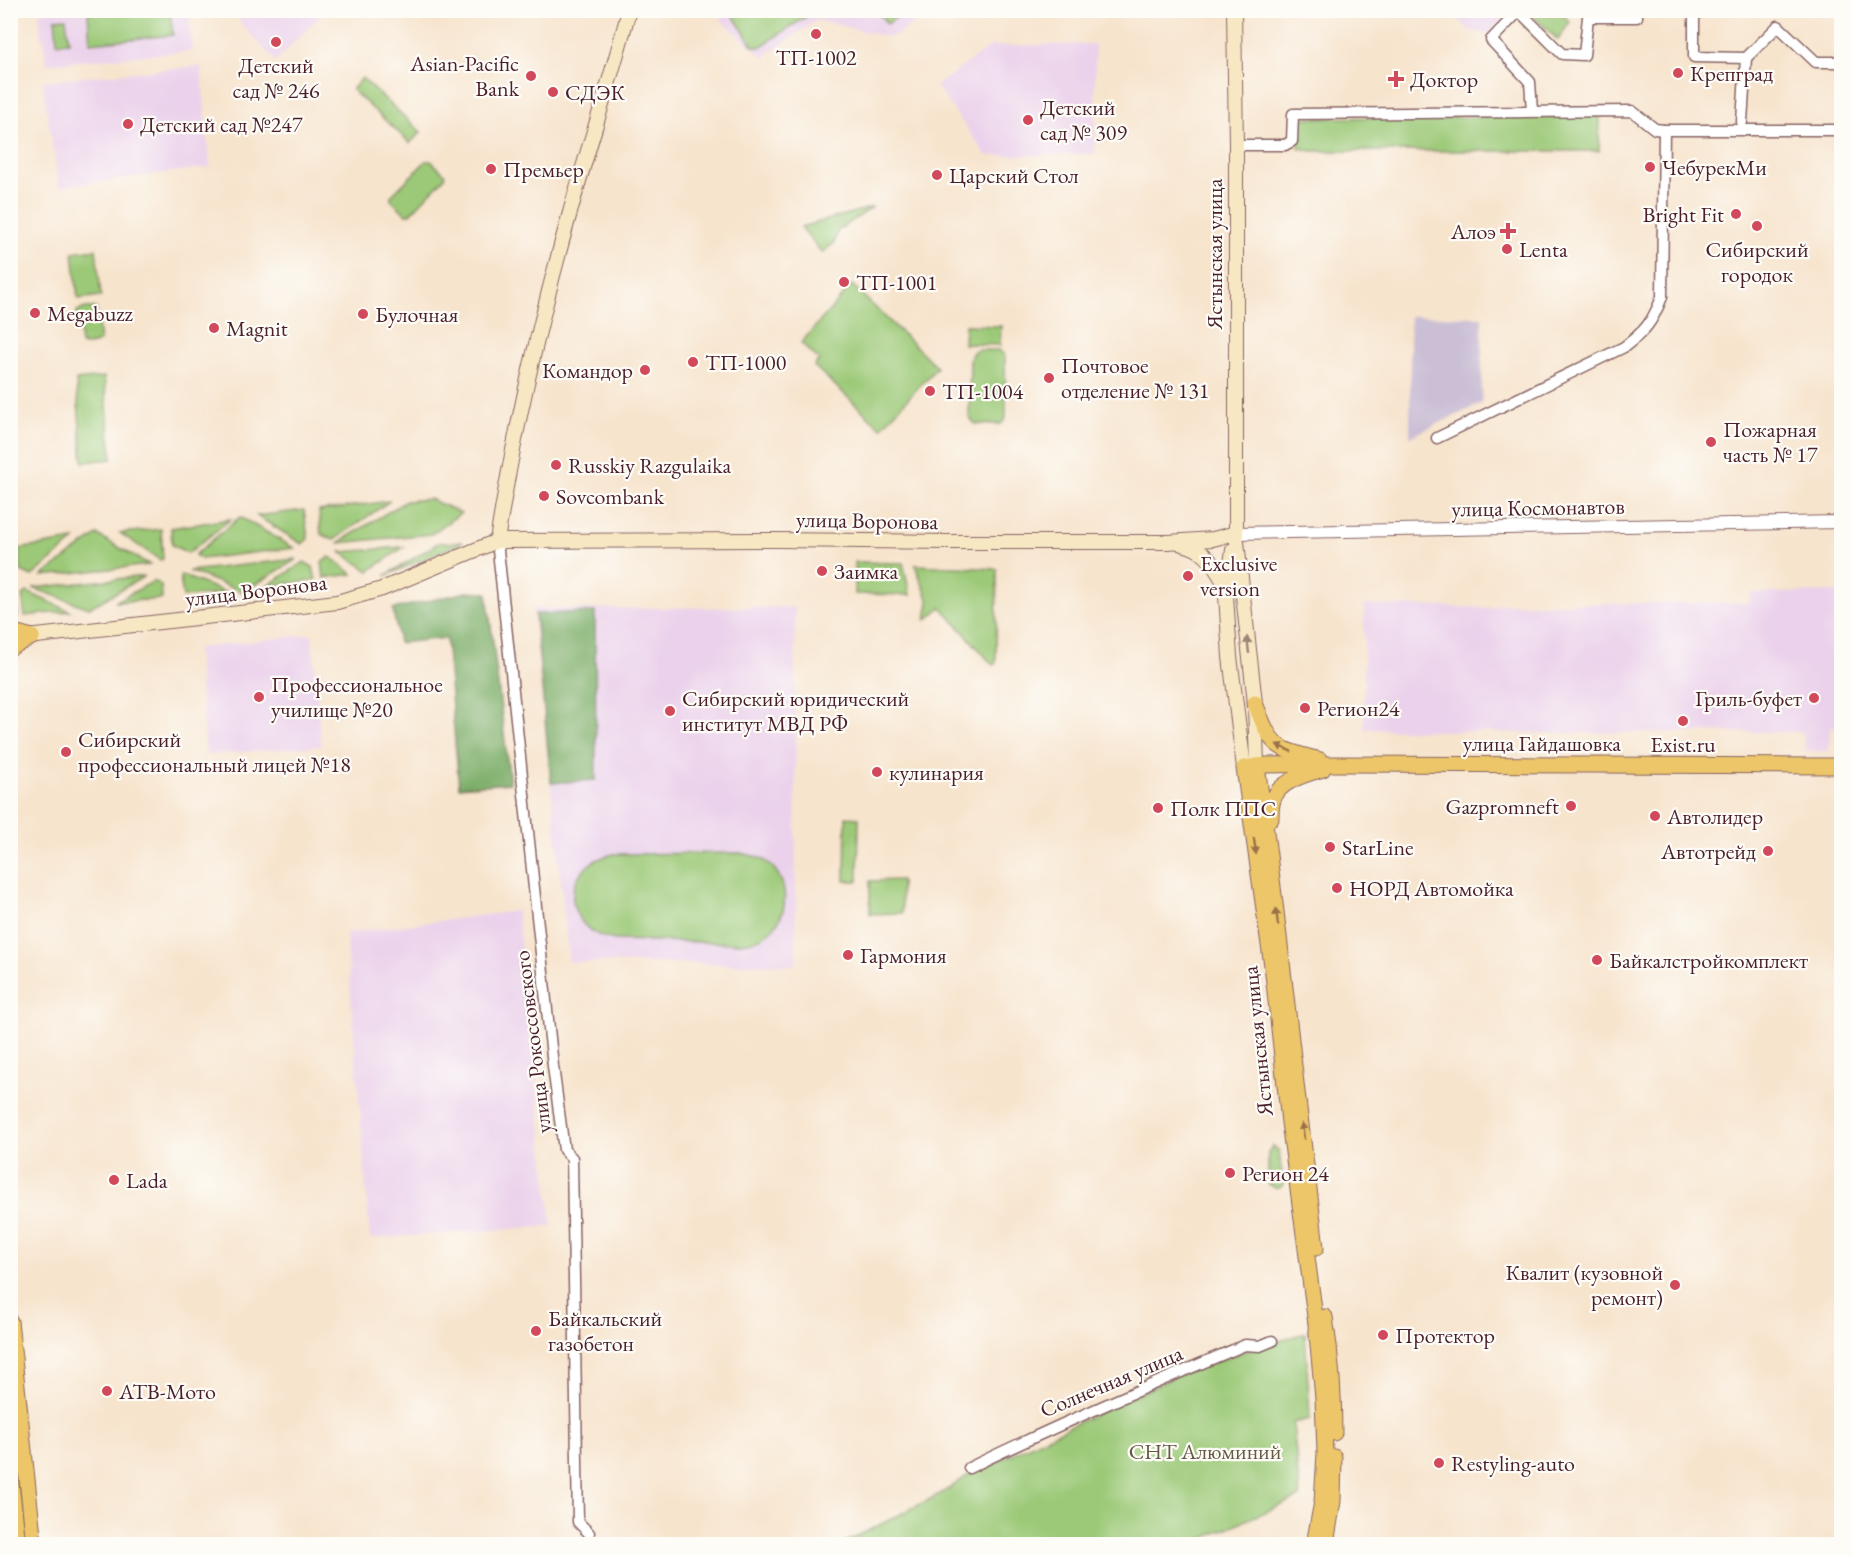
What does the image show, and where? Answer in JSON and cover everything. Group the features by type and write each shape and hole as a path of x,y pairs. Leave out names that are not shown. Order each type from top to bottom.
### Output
{"main road":[{"path":"497,541 514,437 537,336 629,10"},
{"name":"Ястынская улица","path":"1234,10 1236,533 1255,703 1251,767 1288,1112 1316,1324 1323,1398 1322,1502 1314,1545"},
{"name":"улица Воронова","path":"10,639 337,602 382,589 497,541 1168,542 1212,539 1236,533"},
{"name":"Ястынская улица","path":"1236,533 1226,586 1230,657 1270,859 1332,1373 1333,1501 1326,1545"},
{"path":"1168,542 1189,545 1203,552 1226,586"},
{"path":"10,631 32,637"},
{"path":"10,648 32,637"},
{"path":"1255,703 1264,727 1278,746 1337,764"},
{"path":"1270,859 1272,801 1280,788 1289,782 1337,764"},
{"name":"улица Гайдашовка","path":"1251,767 1337,764 1842,766"},
{"path":"10,1321 34,1545"},
{"path":"10,1474 18,1545"}],"street":[{"path":"1532,111 1530,82 1491,40 1519,11 1562,54 1584,55 1588,17 1637,17 1637,10"},
{"path":"1700,10 1694,16 1694,57 1746,58"},
{"path":"1742,122 1746,58 1778,26 1816,62 1842,62"},
{"path":"1236,145 1285,145 1292,141 1293,114 1632,111 1655,129 1664,130 1842,130"},
{"path":"1437,438 1624,347 1643,332 1656,314 1662,297 1664,130"},
{"name":"улица Космонавтов","path":"1236,533 1842,522"},
{"name":"улица Рокоссовского","path":"497,541 553,1066 564,1149 572,1158 578,1522 589,1533"},
{"name":"Солнечная улица","path":"969,1468 1050,1428 1154,1383 1245,1345 1260,1346 1272,1341"}],"shaded area":[{"name":"Детский сад № 246","path":"240,10 325,11 276,61 240,23"},
{"path":"724,10 932,11 896,35 888,37 817,20 763,57 721,20"},
{"path":"39,11 189,11 192,51 46,64"},
{"path":"1450,11 1511,11 1488,34 1470,31"},
{"name":"Детский сад № 309","path":"1095,44 1095,154 987,156 936,86 991,46"},
{"name":"Детский сад №247","path":"201,66 210,167 59,187 42,81"},
{"path":"1410,316 1482,317 1482,403 1410,437"},
{"path":"1841,592 1841,727 1830,728 1829,751 1805,751 1803,732 1528,733 1364,729 1364,605 1495,608 1496,604 1749,603 1751,593"},
{"name":"Сибирский юридический институт МВД РФ","path":"795,607 796,965 569,962 533,609"},
{"name":"Профессиональное училище №20","path":"312,634 321,746 206,755 197,648"},
{"path":"517,911 552,1226 370,1239 346,933"}],"green space":[{"path":"113,10 170,11 173,35 90,43 88,13"},
{"path":"730,11 815,11 760,47 753,46"},
{"path":"877,11 906,11 887,24"},
{"path":"1528,11 1559,11 1570,22 1558,40"},
{"path":"66,18 69,42 57,43 55,19"},
{"path":"362,78 421,132 410,143 352,90"},
{"path":"1600,116 1599,151 1312,151 1299,148 1300,118"},
{"path":"426,161 431,161 445,174 445,177 410,214 406,214 391,200 391,196"},
{"path":"873,207 838,230 834,243 822,253 801,227"},
{"path":"96,249 101,296 78,299 73,252"},
{"path":"852,285 937,367 881,428 814,366 819,360 801,343"},
{"path":"96,308 100,341 88,345 81,344 77,311"},
{"path":"965,325 1001,326 1000,345 964,344"},
{"path":"999,350 1005,356 1006,418 1001,424 975,424 969,417 970,359 973,352"},
{"path":"104,377 112,459 83,462 76,380"},
{"path":"430,499 461,513 431,534 338,543 406,501"},
{"path":"390,501 334,540 321,534 319,511"},
{"path":"304,510 308,539 302,544 257,516"},
{"path":"240,517 294,548 201,559 195,555"},
{"path":"231,519 188,553 172,545 171,528"},
{"path":"161,529 163,559 160,560 120,533"},
{"path":"97,535 150,565 42,576"},
{"path":"75,540 32,576 21,571 19,549"},
{"path":"463,542 385,576 438,543"},
{"path":"404,547 369,571 341,552"},
{"path":"330,557 353,574 324,578 322,562"},
{"path":"297,559 243,592 189,571"},
{"path":"304,562 313,567 316,580 267,586"},
{"path":"855,562 903,563 910,595 855,594"},
{"path":"915,565 997,569 996,663 993,665 941,607 926,620 929,601"},
{"path":"181,575 227,593 183,597"},
{"path":"145,576 89,608 33,588"},
{"path":"154,581 161,585 162,599 115,602"},
{"path":"27,592 70,611 25,616 22,596"},
{"path":"466,592 487,593 510,783 459,787 446,638 399,643 393,609"},
{"path":"11,593 16,595 18,617 11,617"},
{"path":"595,612 596,780 551,783 535,614"},
{"path":"846,817 859,818 858,881 845,881"},
{"path":"741,853 767,862 775,870 784,888 785,898 780,918 775,927 758,939 741,943 615,940 597,934 584,924 576,912 573,898 575,884 583,871 596,860 614,854"},
{"path":"901,880 902,913 870,914 870,881"},
{"path":"1273,1146 1279,1151 1283,1184 1277,1189 1268,1184 1268,1152"},
{"name":"СНТ Алюминий","path":"1305,1333 1310,1419 1293,1423 1300,1497 1190,1544 842,1544 942,1493 970,1474 1176,1376"}],"place":[{"name":"ТП-1002","path":"816,34"},
{"name":"Детский сад № 246","path":"276,42"},
{"name":"Крепград","path":"1678,73"},
{"name":"Asian-Pacific Bank","path":"531,76"},
{"name":"Доктор","path":"1396,79"},
{"name":"СДЭК","path":"553,92"},
{"name":"Детский сад № 309","path":"1028,120"},
{"name":"Детский сад №247","path":"128,124"},
{"name":"ЧебурекМи","path":"1650,167"},
{"name":"Премьер","path":"491,169"},
{"name":"Царский Стол","path":"937,175"},
{"name":"Bright Fit","path":"1736,214"},
{"name":"Сибирский городок","path":"1757,226"},
{"name":"Алоэ","path":"1508,231"},
{"name":"Lenta","path":"1507,249"},
{"name":"ТП-1001","path":"844,282"},
{"name":"Megabuzz","path":"35,313"},
{"name":"Булочная","path":"363,314"},
{"name":"Magnit","path":"214,328"},
{"name":"ТП-1000","path":"693,362"},
{"name":"Командор","path":"645,370"},
{"name":"Почтовое отделение № 131","path":"1049,378"},
{"name":"ТП-1004","path":"930,391"},
{"name":"Пожарная часть № 17","path":"1711,442"},
{"name":"Russkiy Razgulaika","path":"556,465"},
{"name":"Sovcombank","path":"544,496"},
{"name":"Заимка","path":"822,571"},
{"name":"Exclusive version","path":"1188,576"},
{"name":"Профессиональное училище №20","path":"259,697"},
{"name":"Гриль-буфет","path":"1814,698"},
{"name":"Регион24","path":"1305,708"},
{"name":"Сибирский юридический институт МВД РФ","path":"670,711"},
{"name":"Exist.ru","path":"1683,721"},
{"name":"Сибирский профессиональный лицей №18","path":"66,752"},
{"name":"кулинария","path":"877,772"},
{"name":"Gazpromneft","path":"1571,806"},
{"name":"Полк ППС","path":"1158,808"},
{"name":"Автолидер","path":"1655,816"},
{"name":"StarLine","path":"1330,847"},
{"name":"Автотрейд","path":"1768,851"},
{"name":"НОРД Автомойка","path":"1337,888"},
{"name":"Гармония","path":"848,955"},
{"name":"Байкалстройкомплект","path":"1597,960"},
{"name":"Регион 24","path":"1230,1173"},
{"name":"Lada","path":"114,1180"},
{"name":"Квалит (кузовной ремонт)","path":"1675,1285"},
{"name":"Байкальский газобетон","path":"536,1331"},
{"name":"Протектор","path":"1383,1335"},
{"name":"АТВ-Мото","path":"107,1391"},
{"name":"Restyling-auto","path":"1439,1463"}]}
